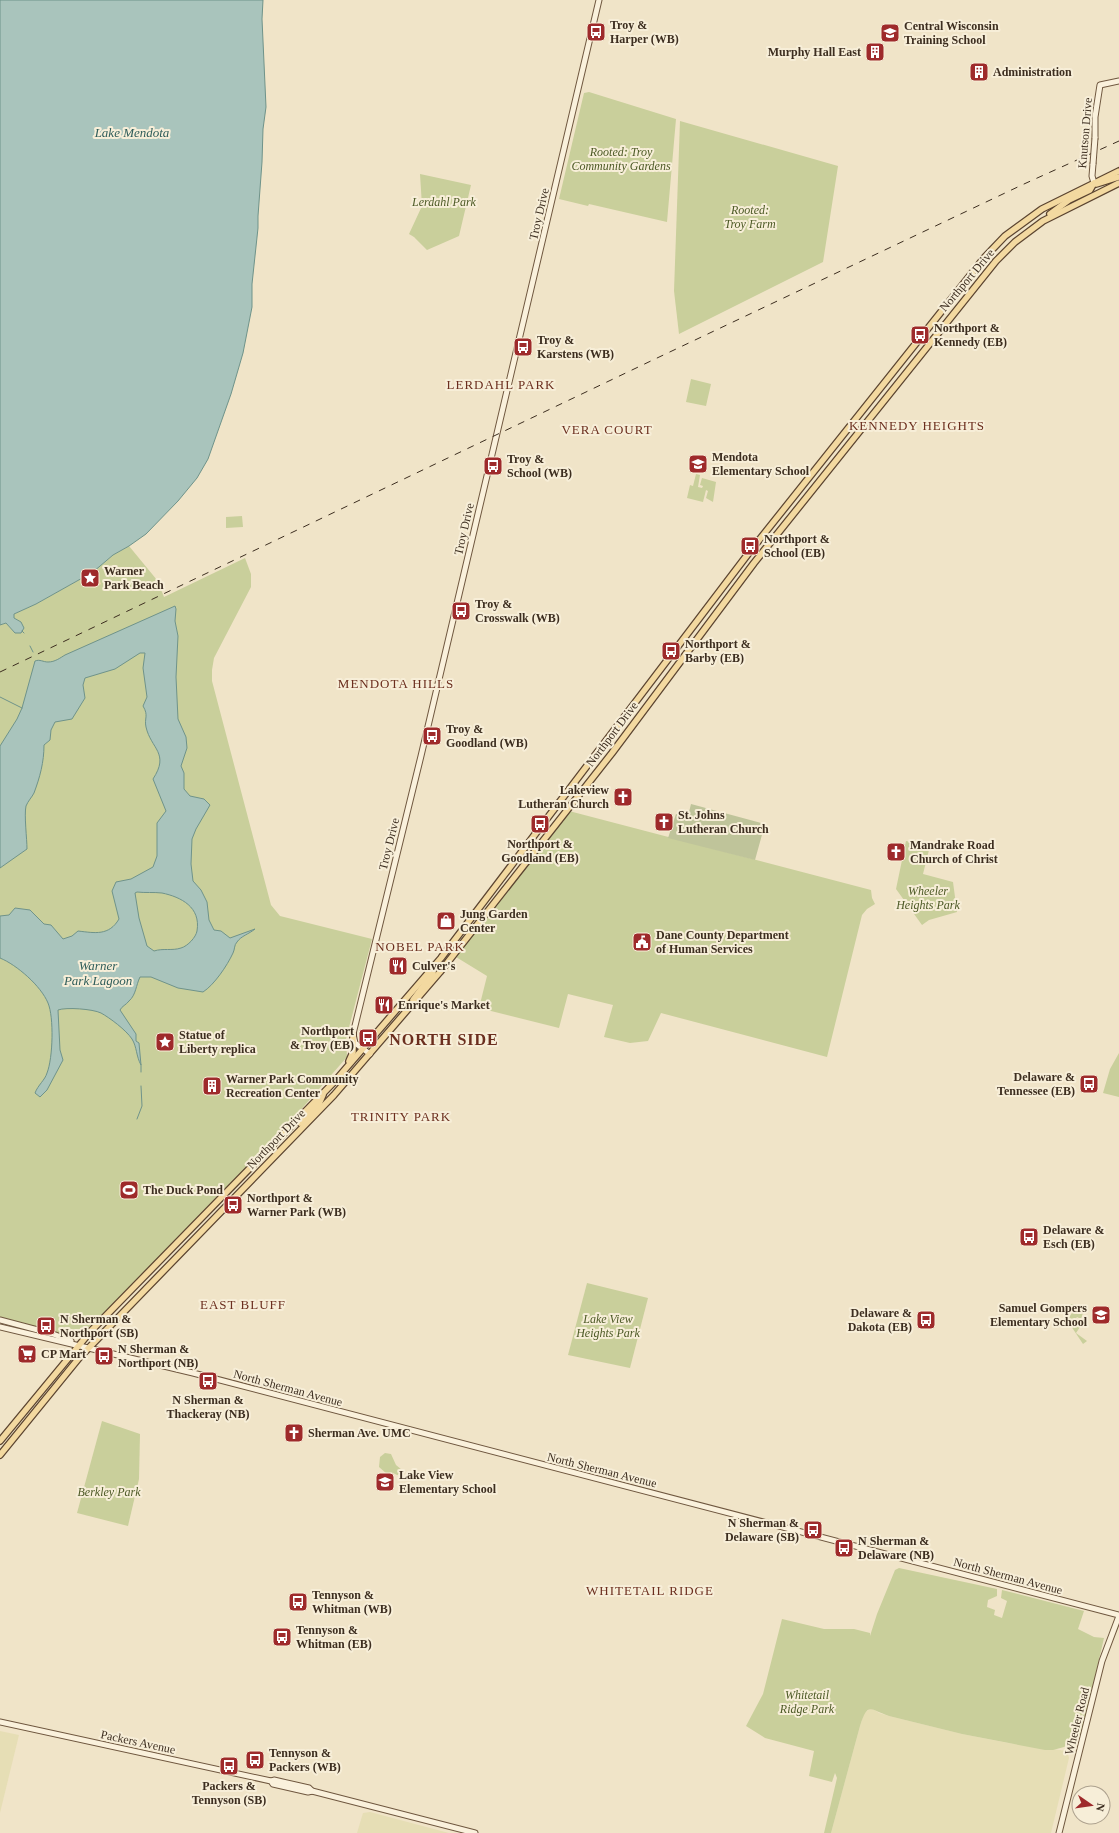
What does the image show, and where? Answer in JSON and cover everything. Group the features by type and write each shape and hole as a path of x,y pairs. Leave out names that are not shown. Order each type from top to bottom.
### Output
{"main road":[{"name":"Northport Drive","path":"0,1441 101,1320 334,1081 433,968 588,767 748,554 984,258 1006,236 1028,218 1060,199 1119,171"},
{"path":"1043,221 1061,205 1091,189 1094,183 1101,184 1119,177"},
{"name":"Northport Drive","path":"0,1455 89,1348 334,1096 440,972 564,816 754,563 996,261 1016,242 1043,221 1119,184"},
{"path":"408,1009 417,992 433,973 433,968"},
{"path":"334,1081 352,1056 353,1034"},
{"path":"300,1123 318,1104 323,1092"},
{"path":"4,1450 7,1432"}],"street":[{"name":"Troy Drive","path":"353,1034 423,748 599,0"},
{"name":"Knutson Drive","path":"1094,183 1092,176 1095,117 1100,85 1119,81"},
{"path":"353,1034 354,1042 362,1050 370,1054"},
{"name":"North Sherman Avenue","path":"0,1320 57,1335 79,1345"},
{"name":"North Sherman Avenue","path":"0,1327 259,1390 1119,1616"},
{"name":"Wheeler Road","path":"1059,1833 1102,1661 1119,1616"},
{"name":"Packers Avenue","path":"0,1722 271,1781 273,1784 308,1792 312,1791 475,1833"}],"shaded area":[{"path":"870,1709 889,1716 962,1734 1008,1743 1067,1751 1069,1758 1051,1833 831,1833 864,1713"},
{"path":"0,1731 19,1735 0,1813"},
{"path":"370,1812 449,1833 357,1833 363,1813"}],"green space":[{"name":"Rooted: Troy Community Gardens","path":"589,92 676,119 667,222 589,204 588,206 559,199 584,93"},
{"name":"Rooted: Troy Farm","path":"680,121 838,166 823,262 679,334 674,291"},
{"name":"Lerdahl Park","path":"420,174 471,185 459,236 427,250 409,234 422,206"},
{"path":"691,379 711,384 706,406 686,402"},
{"path":"696,474 700,475 698,487 702,488 703,486 700,485 702,478 716,482 713,502 706,498 708,491 706,490 703,502 687,498 690,485 693,486"},
{"path":"242,516 243,527 226,528 226,517"},
{"path":"129,546 157,580 164,597 245,558 251,574 251,587 214,658 212,681 271,905 280,916 372,939 346,1039 347,1057 284,1129 146,1271 77,1339 0,1320 0,625 6,623 15,633 21,622 14,618 14,614 36,604 93,572 113,555"},
{"path":"691,804 765,824 755,860 668,838 676,814 688,816"},
{"path":"569,811 871,890 872,898 875,904 867,909 862,915 827,1057 661,1013 648,1041 630,1043 604,1037 613,1005 568,994 559,1028 479,1008 487,976 456,957"},
{"name":"Wheeler Heights Park","path":"906,841 930,846 923,874 953,882 957,912 929,920 922,925 896,889"},
{"path":"1119,1053 1119,1097 1103,1093 1110,1069"},
{"name":"Lake View Heights Park","path":"587,1283 648,1298 630,1368 568,1355"},
{"path":"1070,1304 1076,1304 1079,1306 1079,1311 1083,1313 1081,1319 1077,1317 1074,1321 1080,1327 1076,1333 1087,1341 1083,1344 1067,1320 1072,1313 1067,1308"},
{"name":"Berkley Park","path":"102,1421 140,1434 139,1479 128,1526 77,1513"},
{"path":"385,1453 391,1454 396,1465 402,1470 401,1474 397,1475 391,1472 387,1474 379,1467 380,1457"},
{"name":"Whitetail Ridge Park","path":"899,1568 997,1589 997,1596 988,1600 987,1607 995,1610 994,1615 1002,1618 1007,1601 1001,1598 1002,1590 1084,1611 1078,1629 1094,1637 1104,1638 1083,1728 1079,1737 1064,1747 1053,1750 1045,1750 962,1734 889,1716 870,1709 865,1713 860,1726 831,1833 824,1833 837,1778 835,1773 832,1782 809,1776 814,1751 765,1738 746,1726 763,1694 782,1619 824,1629 854,1629 870,1633 870,1636 877,1614 895,1570"}],"sand":[{"name":"Warner Park Beach","path":"96,569 101,584 95,588 85,584 80,579"}],"water":[{"name":"Lake Mendota","path":"0,0 263,0 262,19 266,107 263,129 258,228 252,284 252,307 243,353 231,394 208,459 197,478 178,501 146,534 113,555 93,572 36,604 14,614 14,618 21,622 24,628 21,633 15,633 6,623 0,625"},
{"name":"Warner Park Lagoon","path":"175,606 175,621 178,636 176,677 178,719 186,737 187,748 181,766 184,773 184,789 190,796 204,799 210,805 192,839 191,864 193,881 201,890 207,902 209,920 214,930 221,931 230,938 255,929 235,944 234,952 224,969 216,980 203,992 178,988 151,977 140,977 133,996 120,1010 136,1034 136,1041 139,1043 141,1065 132,1039 122,1028 109,1018 92,1010 58,1010 60,1050 63,1060 47,1090 40,1097 35,1093 46,1076 51,1058 52,1027 50,1009 45,996 34,983 21,971 0,958 0,916 9,915 15,908 30,910 44,924 51,925 63,939 72,936 78,931 96,933 106,931 111,928 119,919 112,891 116,882 131,879 153,867 157,856 157,823 166,811 153,779 158,770 160,757 146,727 146,712 143,706 147,697 143,668 145,653 140,653 115,669 85,678 83,685 85,698 72,719 55,722 51,730 50,740 44,745 40,775 34,793 25,810 27,849 0,868 0,746 22,708 35,661 51,662","holes":["135,893 162,893 176,897 188,904 193,909 197,923 197,931 191,941 184,947 178,949 154,951 147,946 139,918"]}],"waterway":[{"path":"30,646 33,652"},
{"path":"0,697 22,708"},
{"path":"141,1065 141,1072"},
{"path":"137,1119 142,1106 141,1086"}],"railway":[{"path":"0,672 655,359 1024,184 1119,141"}],"place":[{"name":"Troy & Harper (WB)","path":"596,32"},
{"name":"Central Wisconsin Training School","path":"890,33"},
{"name":"Murphy Hall East","path":"875,52"},
{"name":"Administration","path":"979,72"},
{"name":"Northport & Kennedy (EB)","path":"920,335"},
{"name":"Troy & Karstens (WB)","path":"523,347"},
{"name":"Mendota Elementary School","path":"698,464"},
{"name":"Troy & School (WB)","path":"493,466"},
{"name":"Northport & School (EB)","path":"750,546"},
{"name":"Warner Park Beach","path":"90,578"},
{"name":"Troy & Crosswalk (WB)","path":"461,611"},
{"name":"Northport & Barby (EB)","path":"671,651"},
{"name":"Troy & Goodland (WB)","path":"432,736"},
{"name":"Lakeview Lutheran Church","path":"623,797"},
{"name":"St. Johns Lutheran Church","path":"664,822"},
{"name":"Northport & Goodland (EB)","path":"540,824"},
{"name":"Mandrake Road Church of Christ","path":"896,852"},
{"name":"Jung Garden Center","path":"446,921"},
{"name":"Dane County Department of Human Services","path":"642,942"},
{"name":"Culver's","path":"398,966"},
{"name":"Enrique's Market","path":"384,1005"},
{"name":"Northport & Troy (EB)","path":"368,1038"},
{"name":"Statue of Liberty replica","path":"165,1042"},
{"name":"Delaware & Tennessee (EB)","path":"1089,1084"},
{"name":"Warner Park Community Recreation Center","path":"212,1086"},
{"name":"The Duck Pond","path":"129,1190"},
{"name":"Northport & Warner Park (WB)","path":"233,1205"},
{"name":"Delaware & Esch (EB)","path":"1029,1237"},
{"name":"Samuel Gompers Elementary School","path":"1101,1315"},
{"name":"Delaware & Dakota (EB)","path":"926,1320"},
{"name":"N Sherman & Northport (SB)","path":"46,1326"},
{"name":"CP Mart","path":"27,1354"},
{"name":"N Sherman & Northport (NB)","path":"104,1356"},
{"name":"N Sherman & Thackeray (NB)","path":"208,1381"},
{"name":"Sherman Ave. UMC","path":"294,1433"},
{"name":"Lake View Elementary School","path":"385,1482"},
{"name":"N Sherman & Delaware (SB)","path":"813,1530"},
{"name":"N Sherman & Delaware (NB)","path":"844,1548"},
{"name":"Tennyson & Whitman (WB)","path":"298,1602"},
{"name":"Tennyson & Whitman (EB)","path":"282,1637"},
{"name":"Tennyson & Packers (WB)","path":"255,1760"},
{"name":"Packers & Tennyson (SB)","path":"229,1766"}],"district":[{"name":"LERDAHL PARK","path":"501,384"},
{"name":"KENNEDY HEIGHTS","path":"917,425"},
{"name":"VERA COURT","path":"607,429"},
{"name":"MENDOTA HILLS","path":"396,683"},
{"name":"NOBEL PARK","path":"420,946"},
{"name":"NORTH SIDE","path":"444,1039"},
{"name":"TRINITY PARK","path":"401,1116"},
{"name":"EAST BLUFF","path":"243,1304"},
{"name":"WHITETAIL RIDGE","path":"650,1590"}]}
